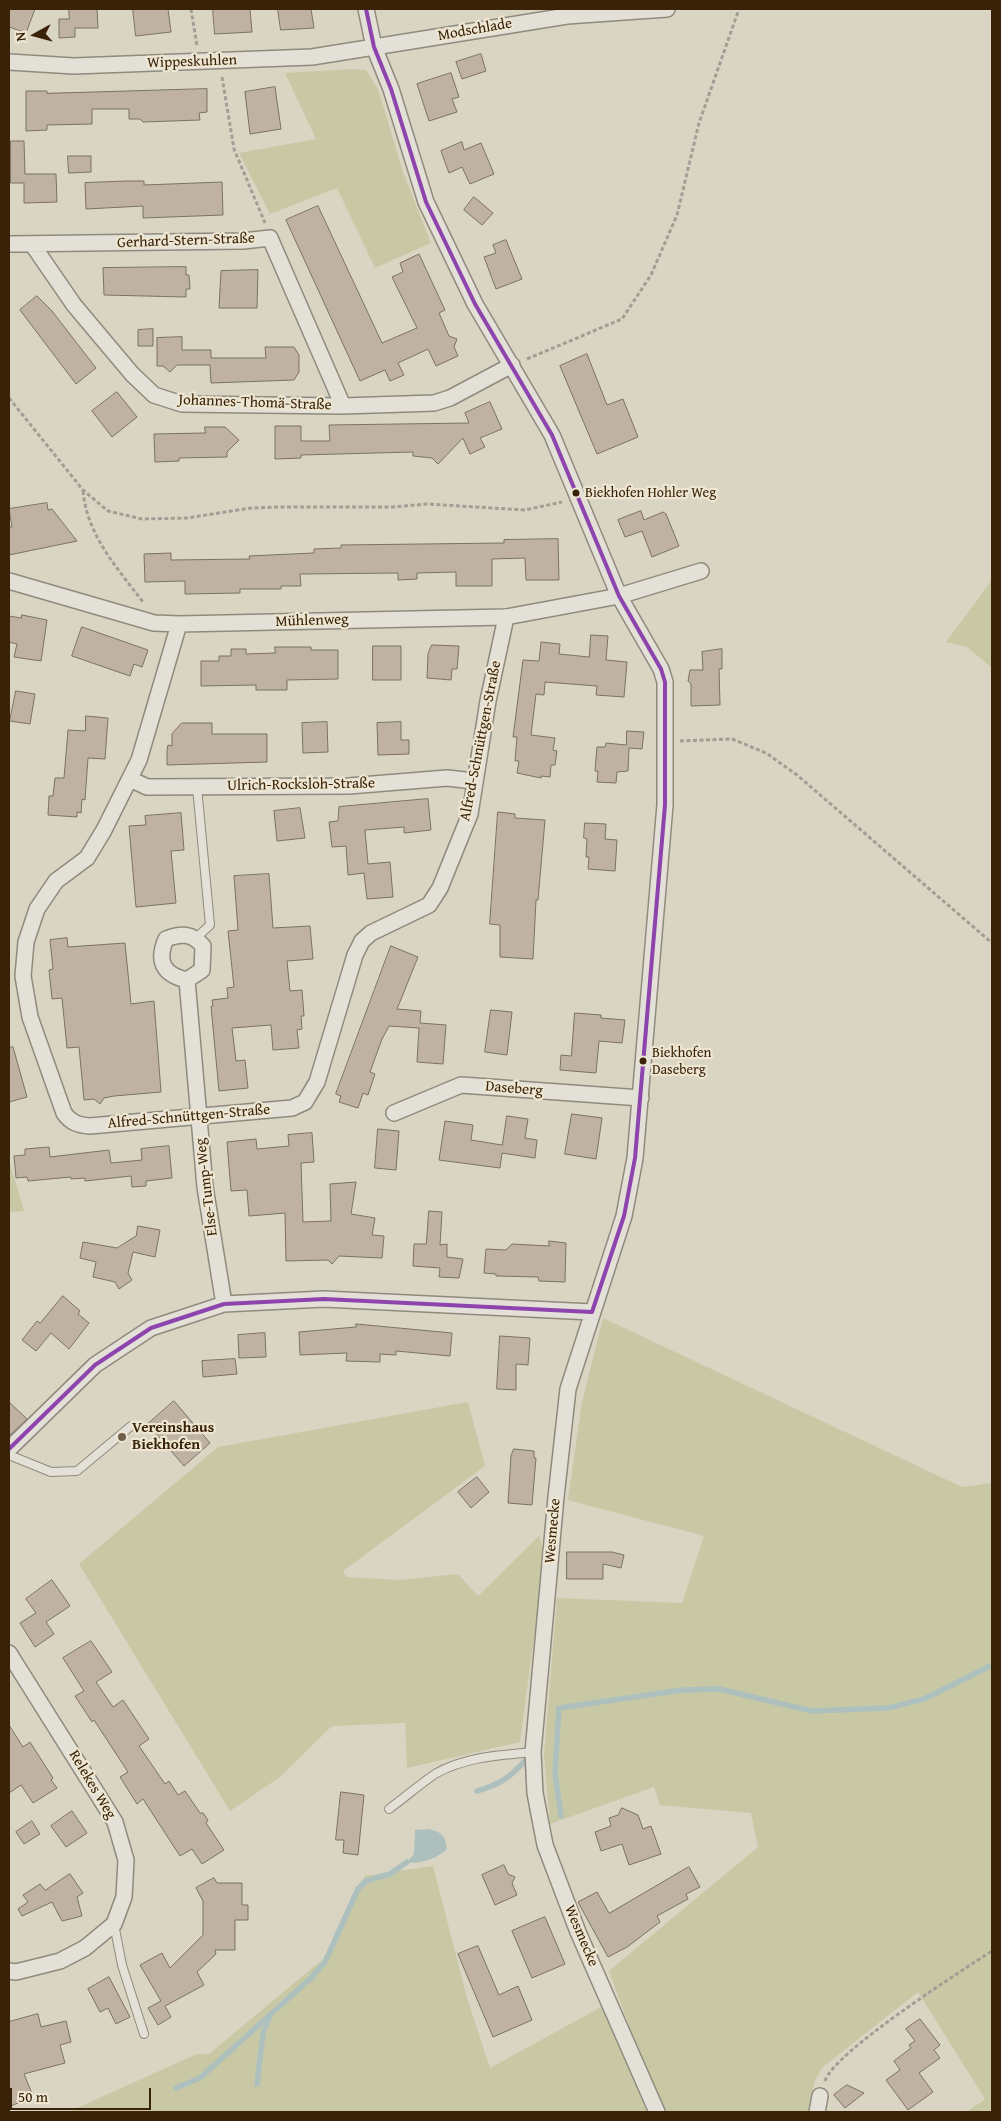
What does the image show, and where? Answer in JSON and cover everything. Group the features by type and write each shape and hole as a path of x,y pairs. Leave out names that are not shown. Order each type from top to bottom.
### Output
{"street":[{"path":"9,1449 95,1364 151,1328 224,1304 324,1299 592,1312 624,1216 635,1158 662,857 666,682 661,669 619,596 552,434 475,304 426,202 391,89 374,47 366,9"},
{"name":"Modschlade","path":"374,47 567,16 667,9"},
{"name":"Wippeskuhlen","path":"9,62 74,66 220,61 312,57 374,47"},
{"name":"Gerhard-Stern-Straße","path":"9,244 243,242 270,238 343,406"},
{"name":"Johannes-Thomä-Straße","path":"32,244 74,305 132,374 154,395 182,404 343,406 434,403 450,398 512,365"},
{"name":"Mühlenweg","path":"9,581 154,623 179,624 506,617 619,596 701,571"},
{"name":"Alfred-Schnüttgen-Straße","path":"179,624 147,736 130,779 87,858 56,881 37,909 26,942 24,976 30,1017 50,1078 64,1113 70,1122 90,1126 292,1108 305,1102 318,1082 355,955 362,941 386,924 420,911 435,899 470,814 474,781 506,617"},
{"name":"Ulrich-Rocksloh-Straße","path":"130,779 147,787 349,786 447,778 474,781"},
{"path":"186,934 196,938 203,946 202,970 187,980 173,977 166,970 161,958 166,940 176,935 186,934"},
{"name":"Else-Tump-Weg","path":"187,980 205,1187 224,1304"},
{"name":"Daseberg","path":"394,1113 461,1085 641,1098"},
{"name":"Wesmecke","path":"592,1312 568,1389 532,1752 535,1793 545,1844 578,1932 657,2112"},
{"name":"Relekes Weg","path":"9,1653 115,1822 126,1860 124,1897 114,1924"},
{"path":"9,1970 16,1972 60,1961 85,1948 114,1924"},
{"path":"817,2112 820,2096"}],"lane":[{"path":"196,938 210,924 197,787"},
{"path":"9,1455 51,1472 77,1471 131,1426"},
{"path":"389,1809 436,1774 453,1766 492,1756 532,1752"},
{"path":"114,1924 122,1964 144,2034"}],"path":[{"path":"191,9 199,61"},
{"path":"512,365 622,319 651,275 677,214 699,123 739,9"},
{"path":"220,61 234,150 270,238"},
{"path":"9,398 83,490 108,511 142,519 187,518 252,508 384,507 427,504 525,510 561,502 580,501"},
{"path":"83,490 84,507 90,526 154,623"},
{"path":"666,742 732,739 766,753 797,775 992,943"},
{"path":"820,2096 826,2078 840,2061 918,2000 992,1951"}],"green space":[{"path":"351,69 366,70 378,89 403,172 431,243 375,268 337,188 270,214 239,153 316,139 285,73"},
{"path":"992,580 992,668 967,647 946,642"},
{"path":"9,1160 24,1211 9,1212"},
{"path":"603,1318 962,1487 992,1483 992,2112 967,2112 985,2099 918,1992 823,2067 815,2080 807,2112 661,2112 609,1971 758,1847 751,1813 660,1805 654,1787 550,1824 544,1755 557,1598 682,1603 704,1536 568,1500 582,1402"},
{"path":"468,1402 485,1466 343,1571 346,1577 400,1580 458,1574 478,1596 539,1536 545,1556 520,1742 407,1768 405,1723 332,1726 280,1777 230,1811 79,1564 218,1447"},
{"path":"433,1866 467,1998 490,2068 603,2006 647,2112 68,2112 197,2054 209,2054 328,1955 365,1876"}],"shaded area":[{"path":"428,1829 437,1831 442,1835 447,1849 428,1860 407,1862 414,1854 415,1830"}],"building":[{"path":"9,9 35,9 26,33 9,27"},
{"path":"69,9 97,9 98,28 75,28 75,37 59,38 59,19 69,19"},
{"path":"133,9 168,9 171,32 136,36"},
{"path":"213,9 250,9 252,32 215,34"},
{"path":"278,9 311,9 314,28 281,30"},
{"path":"481,54 486,71 462,79 456,62"},
{"path":"451,73 459,97 452,99 457,112 429,121 417,84"},
{"path":"275,87 281,129 250,134 245,92"},
{"path":"207,89 207,112 199,113 200,120 143,122 140,119 129,119 129,109 92,109 92,124 47,125 47,130 26,131 26,91 47,91 47,93"},
{"path":"11,141 24,141 25,174 56,174 57,202 24,203 24,183 11,183"},
{"path":"462,142 464,150 481,143 494,174 470,184 462,167 449,173 441,151"},
{"path":"68,156 91,156 91,172 69,173"},
{"path":"144,181 144,185 222,182 223,215 143,218 143,206 86,209 85,183"},
{"path":"474,197 493,213 482,225 464,210"},
{"path":"318,206 382,343 417,328 392,277 403,272 400,263 419,254 445,310 439,313 449,336 457,339 454,347 458,356 436,366 428,349 398,363 404,375 390,381 385,370 360,381 286,220"},
{"path":"506,240 522,279 496,289 484,257 496,253 493,245"},
{"path":"186,267 186,275 189,275 190,289 186,289 186,297 104,295 103,268"},
{"path":"258,270 257,308 219,308 221,271"},
{"path":"37,296 52,311 96,368 76,384 20,310"},
{"path":"153,329 153,346 138,346 138,330"},
{"path":"182,337 182,350 211,350 211,358 266,358 265,347 294,347 299,355 299,372 294,380 211,383 210,365 177,365 170,372 163,366 157,366 157,338"},
{"path":"587,354 607,405 623,399 638,437 597,454 560,366"},
{"path":"117,392 137,417 112,437 92,411"},
{"path":"490,402 502,429 480,438 485,447 470,454 463,438 438,464 432,458 413,456 413,452 301,455 301,458 275,459 275,426 301,426 301,441 330,441 329,425 469,423 465,413"},
{"path":"205,427 225,427 239,440 227,452 227,457 179,458 179,461 155,462 154,434 205,433"},
{"path":"47,503 48,510 52,509 77,541 9,555 9,527 12,527 9,509"},
{"path":"641,511 644,520 663,512 666,514 679,546 652,557 642,531 625,537 618,520"},
{"path":"558,539 559,580 526,580 525,558 492,559 492,586 456,586 456,572 417,573 417,579 398,580 398,573 300,574 301,586 281,586 281,589 240,589 240,593 185,594 185,581 145,582 144,554 171,553 171,560 250,559 249,556 314,553 314,549 341,548 341,545 504,543 504,540"},
{"path":"22,615 47,620 41,661 14,657 17,644 9,642 9,616 21,618"},
{"path":"82,627 148,650 142,667 134,664 130,676 72,656"},
{"path":"591,635 608,636 606,660 627,662 624,697 596,695 597,686 545,682 544,695 536,694 531,735 555,738 553,750 557,751 555,765 551,765 550,777 541,776 541,778 517,773 519,761 515,761 517,737 513,737 523,660 539,661 541,642 560,644 559,654 589,657"},
{"path":"432,645 459,646 457,669 452,669 451,680 427,678 428,654"},
{"path":"373,646 401,646 401,680 373,680"},
{"path":"275,647 311,647 311,650 338,650 338,679 287,680 287,690 256,690 256,685 201,686 201,661 219,661 219,656 231,656 231,649 246,649 246,654 275,653"},
{"path":"722,649 722,669 719,669 720,705 691,706 691,684 688,681 690,670 703,670 702,652"},
{"path":"16,691 35,694 30,724 10,721"},
{"path":"86,716 108,718 105,759 88,758 85,800 82,799 81,813 77,812 77,817 48,815 49,796 53,796 55,778 64,778 68,730 85,731"},
{"path":"327,722 328,752 303,753 302,723"},
{"path":"401,722 401,740 409,740 409,754 378,755 377,723"},
{"path":"182,723 212,723 212,734 267,734 267,762 167,765 168,745 172,746 172,734"},
{"path":"627,731 644,732 642,749 629,748 628,771 617,772 616,783 597,782 598,771 595,771 597,747 605,747 606,743 626,745"},
{"path":"428,799 431,830 404,833 404,827 365,830 368,864 390,862 393,897 367,899 364,873 348,875 346,846 332,847 329,822 338,821 339,807"},
{"path":"300,808 305,838 277,841 274,811"},
{"path":"498,812 515,814 515,818 545,820 538,900 536,900 533,959 500,957 500,925 490,924"},
{"path":"181,813 184,850 171,851 176,903 136,907 129,826 146,825 145,816"},
{"path":"585,823 606,824 605,839 617,840 615,871 588,869 589,857 586,857 587,839 584,838"},
{"path":"269,874 273,928 310,926 313,959 287,961 290,991 302,990 304,1016 301,1016 302,1029 297,1030 299,1048 273,1050 271,1025 232,1028 236,1061 245,1060 248,1088 219,1091 211,1006 213,1006 212,1000 228,998 227,988 234,987 228,931 238,930 234,876"},
{"path":"67,938 68,947 125,943 131,1004 154,1001 161,1092 114,1096 104,1098 100,1104 94,1099 84,1100 79,1047 67,1048 62,998 52,999 49,970 53,969 50,940"},
{"path":"391,946 418,957 397,1009 421,1011 420,1023 446,1025 443,1064 417,1062 419,1028 389,1026 382,1039 370,1072 375,1074 368,1095 363,1093 358,1108 339,1102 341,1096 336,1094"},
{"path":"491,1010 512,1012 507,1055 485,1052"},
{"path":"575,1013 601,1015 601,1018 625,1020 622,1043 599,1041 596,1073 560,1070 561,1055 571,1056"},
{"path":"13,1047 27,1097 9,1102 9,1048"},
{"path":"572,1114 602,1118 596,1159 565,1154"},
{"path":"507,1116 528,1119 525,1138 537,1140 535,1158 502,1153 500,1168 439,1160 445,1121 473,1125 471,1140 502,1145"},
{"path":"378,1129 399,1131 396,1170 375,1168"},
{"path":"312,1133 314,1162 301,1163 303,1222 331,1221 330,1184 356,1182 351,1214 375,1218 372,1235 384,1236 382,1258 339,1256 332,1264 328,1260 286,1261 285,1213 249,1216 247,1190 231,1191 227,1142 256,1139 257,1149 289,1146 288,1135"},
{"path":"169,1146 172,1178 146,1181 146,1186 132,1187 131,1176 85,1181 85,1178 71,1179 71,1177 28,1181 27,1177 16,1178 14,1156 25,1155 25,1149 49,1147 50,1157 109,1150 111,1163 142,1160 141,1149"},
{"path":"429,1211 442,1212 440,1245 447,1244 447,1257 463,1259 459,1278 439,1277 440,1268 413,1266 414,1244 426,1244"},
{"path":"138,1226 160,1230 155,1257 133,1252 128,1273 132,1280 119,1289 115,1282 93,1277 96,1262 80,1258 83,1242 117,1248 136,1236"},
{"path":"549,1241 566,1243 565,1282 539,1281 538,1277 496,1276 496,1274 484,1273 486,1249 506,1250 512,1244 549,1246"},
{"path":"63,1296 80,1311 78,1314 89,1323 69,1349 51,1333 36,1351 22,1340 37,1321 40,1323"},
{"path":"356,1324 452,1333 450,1356 396,1351 396,1355 380,1354 380,1362 346,1361 347,1353 300,1355 299,1332 356,1327"},
{"path":"265,1333 266,1357 239,1358 238,1335"},
{"path":"500,1336 530,1338 528,1365 516,1364 516,1390 497,1389"},
{"path":"235,1359 237,1374 203,1377 202,1361"},
{"path":"174,1401 210,1443 184,1466 148,1424"},
{"path":"9,1402 27,1419 9,1436"},
{"path":"514,1449 534,1451 534,1458 536,1458 532,1505 508,1503 511,1456"},
{"path":"477,1477 489,1492 471,1508 458,1492"},
{"path":"567,1552 612,1552 624,1555 621,1568 603,1564 603,1579 567,1579"},
{"path":"52,1580 70,1606 46,1622 54,1634 35,1647 20,1623 36,1613 26,1599"},
{"path":"91,1641 112,1672 96,1682 113,1707 123,1700 149,1739 139,1746 165,1784 169,1781 178,1795 185,1791 200,1813 203,1813 208,1820 206,1823 224,1850 202,1864 192,1849 180,1856 143,1799 137,1804 120,1777 128,1772 94,1720 92,1722 75,1696 84,1691 63,1658"},
{"path":"9,1725 23,1747 30,1742 53,1778 51,1780 57,1788 33,1803 21,1785 9,1793"},
{"path":"341,1792 364,1795 358,1855 343,1853 344,1840 336,1840"},
{"path":"622,1808 638,1815 643,1829 651,1826 661,1854 629,1865 622,1844 601,1851 595,1832 611,1826 609,1818 618,1815"},
{"path":"72,1811 87,1833 66,1847 51,1826"},
{"path":"32,1821 40,1834 24,1844 16,1832"},
{"path":"504,1865 508,1874 515,1877 512,1883 517,1895 495,1905 482,1875"},
{"path":"689,1867 700,1887 686,1894 688,1899 657,1916 660,1922 627,1947 608,1957 578,1902 597,1892 609,1913"},
{"path":"70,1874 83,1893 77,1897 82,1916 62,1921 52,1902 22,1916 18,1909 28,1902 23,1895 40,1884 45,1890"},
{"path":"214,1878 217,1883 242,1883 242,1905 248,1905 248,1920 235,1920 235,1950 215,1950 216,1954 197,1972 204,1985 165,2006 171,2017 158,2025 148,2008 161,2001 140,1965 162,1953 170,1968 203,1935 203,1901 196,1888"},
{"path":"545,1917 565,1964 532,1978 512,1931"},
{"path":"478,1946 499,1995 518,1986 532,2020 493,2037 458,1954"},
{"path":"109,1977 130,2017 116,2024 108,2008 100,2012 88,1989"},
{"path":"38,2014 41,2027 66,2021 71,2042 60,2045 65,2063 24,2074 33,2096 9,2107 9,2022"},
{"path":"920,2019 940,2045 934,2050 940,2058 919,2073 933,2092 908,2110 886,2080 900,2070 894,2061 911,2048 909,2045 915,2041 906,2029"},
{"path":"847,2085 864,2093 845,2108 834,2095"}],"waterway":[{"path":"561,1816 555,1773 559,1708 682,1690 719,1689 812,1711 888,1708 924,1699 992,1665"},
{"path":"477,1791 504,1780 526,1760"},
{"path":"176,2088 200,2078 312,1977 325,1962 358,1889 366,1881 390,1874 407,1862"},
{"path":"257,2084 263,2033 269,2018"}],"transit line":[{"path":"9,1449 95,1365 151,1328 224,1304 324,1299 592,1312 624,1216 635,1158 665,805 665,682 661,669 619,596 552,435 475,304 426,202 391,89 374,47 366,9"}],"place":[{"name":"Biekhofen Hohler Weg","path":"576,493"},
{"name":"Biekhofen Daseberg","path":"643,1061"},
{"name":"Vereinshaus Biekhofen","path":"122,1437"}]}
